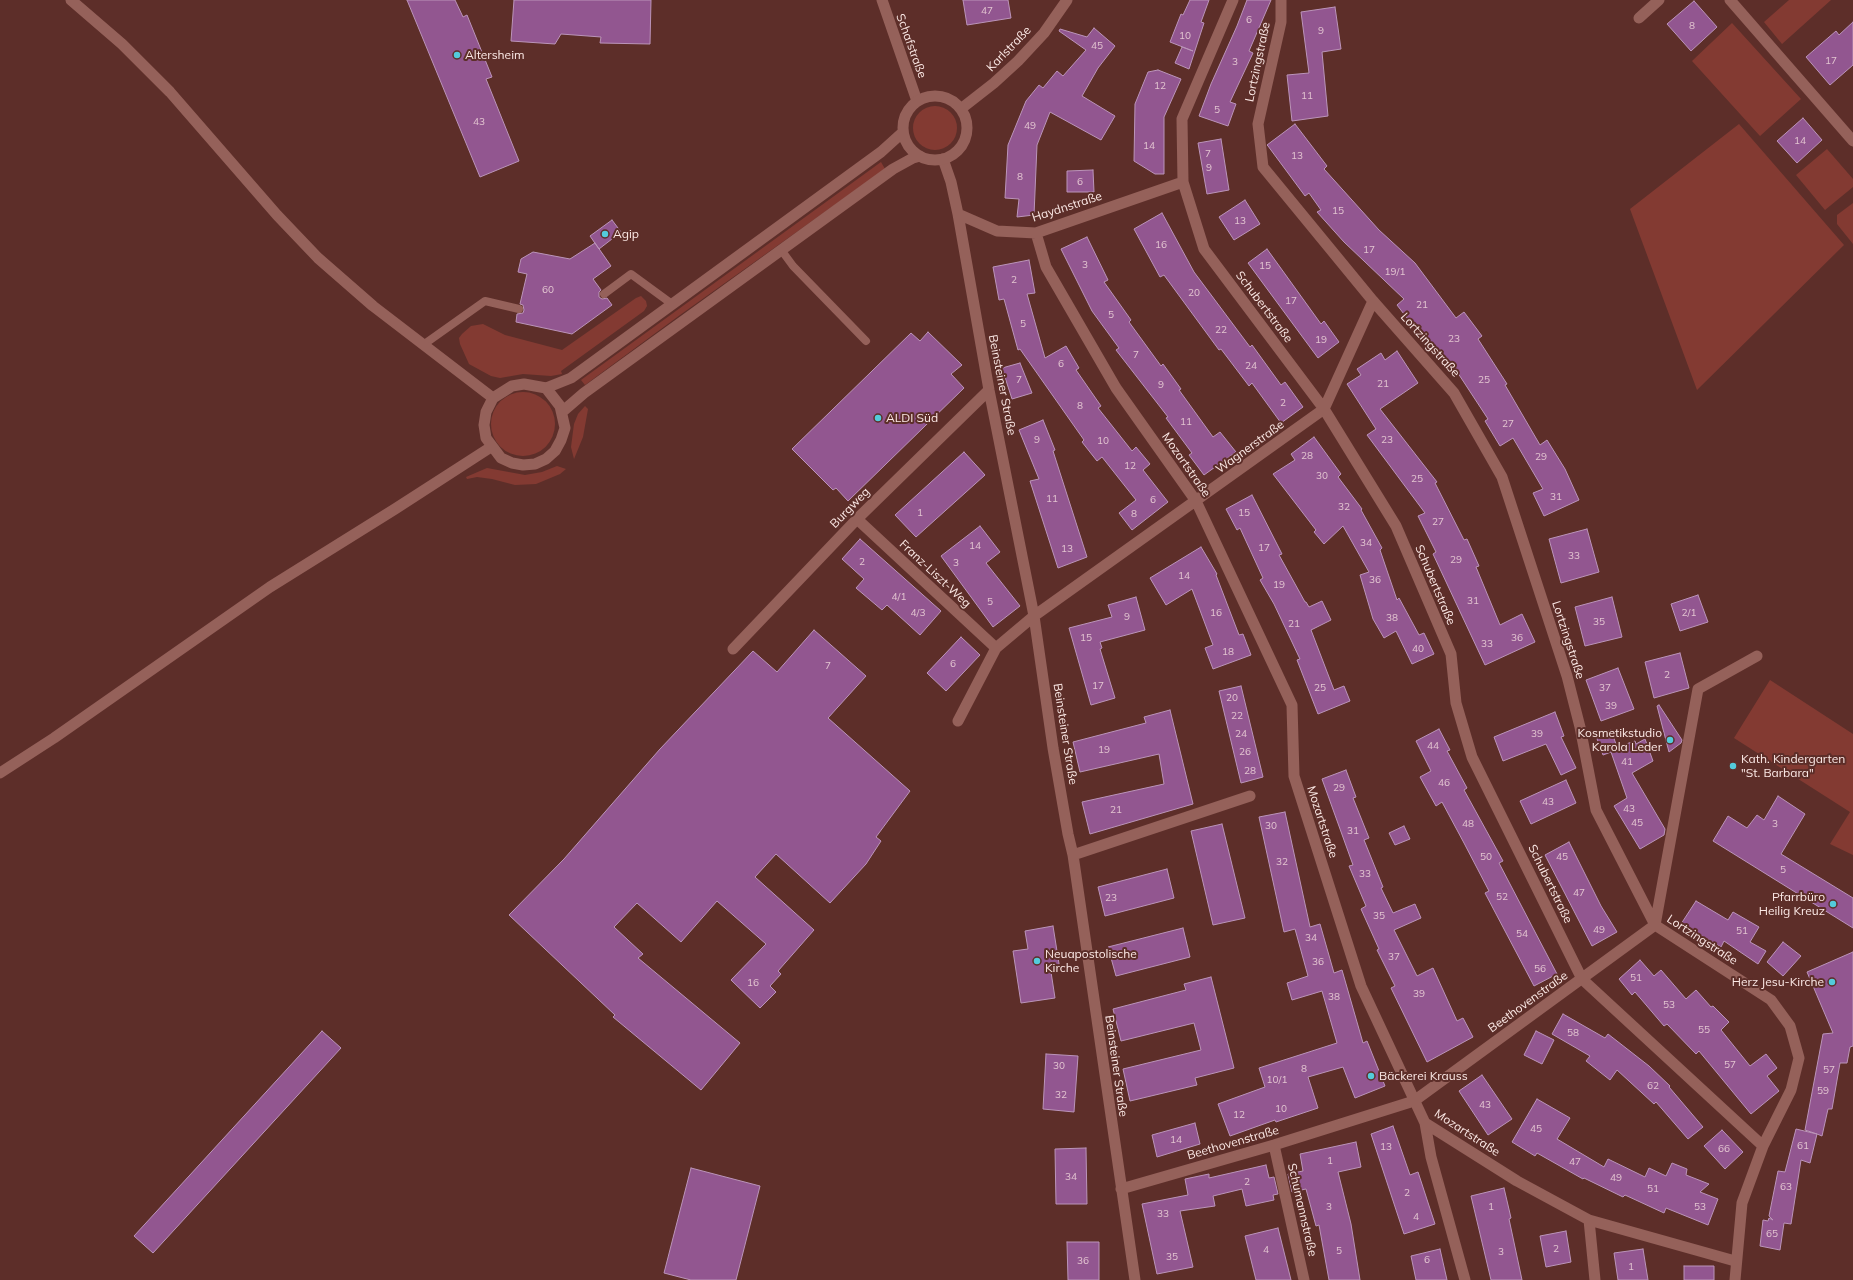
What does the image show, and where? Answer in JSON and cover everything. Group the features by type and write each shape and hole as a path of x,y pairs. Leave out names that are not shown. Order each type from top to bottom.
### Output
{"street":[{"path":"71,0 122,44 170,92 277,215 318,258 423,345 493,398"},
{"name":"Schafstraße","path":"882,0 917,101"},
{"name":"Karlstraße","path":"962,108 994,83 1018,61 1044,33 1067,0"},
{"name":"Schubertstraße","path":"1233,0 1182,120 1183,182 1204,249 1324,409 1396,526 1451,654 1456,703 1472,757 1582,979 1763,1146"},
{"name":"Lortzingstraße","path":"1281,0 1281,22 1258,124 1263,167 1373,301 1454,393 1502,477 1566,676 1580,727 1596,810 1655,925 1771,1000 1790,1026 1799,1058 1791,1090 1763,1146 1742,1203 1735,1261 1735,1280"},
{"path":"1639,18 1659,0"},
{"path":"1730,0 1853,141"},
{"path":"546,388 560,406 565,428 562,440 555,451 546,459 535,464 523,465 512,463 501,458 486,438 484,425 486,412 493,398 512,386 524,384 546,388 571,378 880,152 902,133 906,116 917,101 926,97 937,95 947,98 962,108 967,120 968,130 960,149 943,159 932,160 920,156 907,144 902,133"},
{"path":"562,412 584,393 782,251 893,169 913,158 920,156"},
{"name":"Beinsteiner Straße","path":"943,159 951,182 958,214 989,390 1034,616 1055,762 1068,834 1074,855 1135,1280"},
{"name":"Haydnstraße","path":"958,214 997,231 1036,233 1183,182"},
{"name":"Mozartstraße","path":"1036,233 1046,267 1116,388 1196,502 1292,706 1294,776 1361,986 1425,1123 1517,1181 1589,1220 1735,1261"},
{"name":"Wagnerstraße","path":"1034,616 1196,502 1324,409 1373,301"},
{"name":"Burgweg","path":"733,649 857,519 989,390"},
{"path":"0,773 54,738 273,584 395,509 491,446"},
{"name":"Franz-Liszt-Weg","path":"857,519 996,648"},
{"path":"958,721 996,648 1034,616"},
{"path":"1655,925 1698,689 1757,656"},
{"path":"1074,855 1250,796"},
{"name":"Beethovenstraße","path":"1121,1189 1274,1145 1414,1101 1655,925"},
{"path":"1425,1123 1431,1157 1465,1280"},
{"name":"Schumannstraße","path":"1274,1145 1304,1280"},
{"path":"1589,1220 1595,1280"}],"lane":[{"path":"782,251 793,266 866,341"},
{"path":"604,294 631,274 672,304"},
{"path":"423,345 485,301 518,309"}],"shaded area":[{"path":"1789,0 1831,0 1782,44 1764,22"},
{"path":"1732,23 1801,99 1760,136 1692,61"},
{"path":"931,106 939,106 951,112 957,124 957,132 951,144 939,150 931,150 919,144 913,132 913,124 919,112"},
{"path":"1739,124 1844,245 1697,390 1630,209"},
{"path":"1827,149 1853,179 1853,187 1825,210 1796,175"},
{"path":"881,162 885,169 680,315 585,385 581,380"},
{"path":"1853,203 1853,244 1837,224 1837,215"},
{"path":"641,296 646,301 647,306 644,311 561,371 562,374 551,376 523,374 500,378 491,376 469,364 460,344 459,338 471,326 483,324 505,335 562,350"},
{"path":"517,392 529,392 546,401 553,412 555,424 553,436 546,447 529,456 517,456 505,451 496,442 491,430 491,418 496,406 505,397"},
{"path":"585,406 588,409 583,437 574,459 571,447 574,424 578,414"},
{"path":"557,466 566,469 560,474 536,484 515,485 492,479 477,477 467,479 466,477 487,468 525,475 542,472"},
{"path":"1770,680 1853,734 1853,855 1830,844 1850,812 1734,738"}],"building":[{"path":"407,0 455,0 463,17 467,15 492,77 486,79 519,161 480,177"},
{"path":"514,0 651,0 650,44 600,43 601,37 561,34 555,44 511,41"},
{"path":"963,0 1008,0 1011,18 967,25"},
{"path":"1190,0 1209,0 1201,22 1204,23 1189,69 1175,63 1182,47 1193,51 1170,42 1181,14 1183,15"},
{"path":"1247,0 1271,0 1249,51 1253,53 1230,102 1236,104 1228,126 1199,116"},
{"path":"1694,1 1717,27 1691,51 1667,24"},
{"path":"1335,7 1341,49 1322,52 1328,116 1292,121 1287,75 1309,73 1301,12"},
{"path":"1853,22 1853,65 1830,85 1806,57 1836,31 1839,35"},
{"path":"1094,28 1115,46 1098,68 1082,96 1115,116 1101,140 1050,112 1037,145 1034,215 1017,217 1019,199 1005,198 1008,145 1026,101 1039,85 1043,88 1057,71 1063,76 1086,50 1059,31 1060,29 1087,37"},
{"path":"1158,70 1181,79 1164,117 1164,174 1155,174 1134,161 1135,104 1148,72"},
{"path":"1803,118 1822,140 1797,163 1777,141"},
{"path":"1295,124 1327,166 1324,169 1379,230 1415,263 1456,318 1464,312 1482,336 1478,339 1507,384 1505,385 1540,445 1547,440 1565,469 1579,500 1544,516 1533,493 1543,489 1513,438 1500,446 1485,421 1488,419 1450,361 1444,366 1397,305 1404,299 1344,242 1317,212 1321,210 1309,193 1305,196 1267,145"},
{"path":"1221,139 1229,190 1207,194 1198,143"},
{"path":"1093,170 1094,192 1067,192 1067,171"},
{"path":"1245,200 1260,224 1234,240 1219,217"},
{"path":"1162,213 1194,272 1250,347 1252,345 1281,385 1285,382 1303,407 1281,423 1252,383 1249,386 1221,349 1219,350 1164,275 1160,277 1134,229"},
{"name":"Agip","path":"612,220 621,232 599,249 590,236"},
{"path":"1087,237 1108,280 1104,282 1131,320 1129,322 1161,366 1163,364 1181,389 1179,390 1213,437 1220,432 1236,452 1204,475 1189,455 1192,453 1166,418 1168,417 1116,350 1119,348 1092,311 1061,249"},
{"name":"Agip","path":"595,243 611,266 593,279 601,290 599,292 599,297 602,299 607,298 612,305 572,334 516,322 517,314 523,313 524,310 523,305 520,304 527,274 518,272 521,259 533,252 570,259"},
{"path":"1267,249 1321,324 1324,321 1339,342 1318,358 1248,263"},
{"path":"1029,260 1035,293 1027,294 1045,358 1066,346 1079,368 1076,370 1101,406 1098,408 1132,451 1136,447 1150,464 1143,470 1168,502 1132,530 1119,513 1136,500 1102,457 1097,461 1082,442 1084,440 1020,349 1018,350 1004,299 999,300 993,267"},
{"name":"ALDI Süd","path":"928,332 962,365 951,374 964,388 848,501 836,488 833,490 792,449 911,333 920,341"},
{"path":"1397,351 1418,383 1380,409 1437,482 1435,483 1464,540 1467,539 1479,566 1476,567 1500,625 1522,614 1535,642 1485,665 1433,554 1436,552 1418,516 1425,513 1367,435 1376,429 1347,384 1361,375 1357,369 1381,353 1385,360"},
{"path":"1020,363 1032,393 1012,399 1002,368"},
{"path":"1043,420 1055,450 1053,451 1087,557 1058,568 1030,481 1039,479 1019,430"},
{"path":"1314,437 1341,474 1338,477 1362,509 1361,510 1382,548 1380,550 1397,600 1399,598 1419,635 1424,633 1434,654 1412,664 1396,631 1384,638 1373,619 1360,575 1369,572 1343,526 1324,544 1314,532 1316,530 1273,474 1295,460 1291,454"},
{"path":"964,452 985,475 916,537 895,515"},
{"path":"1252,495 1282,554 1279,555 1305,602 1309,607 1322,601 1331,620 1311,630 1334,690 1344,686 1350,701 1318,714 1297,660 1300,659 1274,604 1260,580 1263,578 1240,528 1237,530 1226,509"},
{"path":"980,526 1000,552 986,563 1020,606 993,627 941,556"},
{"path":"1587,529 1599,572 1561,583 1549,539"},
{"path":"860,539 941,611 920,635 887,605 882,610 856,588 864,579 842,559"},
{"path":"1201,547 1217,574 1216,575 1239,635 1243,634 1251,655 1213,669 1205,648 1213,645 1192,589 1166,605 1150,578"},
{"path":"1698,595 1708,622 1680,631 1671,604"},
{"path":"1136,597 1145,630 1100,642 1102,648 1100,649 1115,698 1091,705 1069,628 1112,617 1108,605"},
{"path":"1612,597 1622,637 1585,646 1575,607"},
{"path":"814,630 866,676 828,718 910,791 876,837 881,841 866,864 830,903 776,854 755,877 814,930 778,971 781,974 770,986 776,992 760,1008 731,980 766,944 717,901 681,942 637,903 614,927 643,954 638,958 740,1043 701,1090 613,1017 615,1015 509,915 564,859 660,749 753,651 777,672"},
{"path":"961,637 980,655 946,691 927,673"},
{"path":"1680,653 1689,688 1654,698 1645,662"},
{"path":"1618,668 1634,709 1601,721 1586,680"},
{"path":"1241,686 1263,777 1241,783 1219,691"},
{"path":"1659,705 1682,740 1681,743 1669,752 1657,706"},
{"path":"1170,710 1193,804 1090,834 1082,802 1164,784 1159,754 1080,772 1073,742 1146,723 1144,717"},
{"path":"1555,712 1564,736 1561,737 1576,768 1561,775 1546,744 1503,761 1494,737"},
{"path":"1439,729 1450,750 1447,751 1467,788 1464,790 1503,861 1499,863 1557,974 1534,986 1485,893 1489,891 1442,802 1436,806 1420,777 1431,771 1416,741"},
{"path":"1611,730 1617,747 1635,741 1636,744 1645,739 1653,761 1632,773 1665,829 1664,835 1640,849 1614,806 1627,798 1611,752 1603,755 1596,736"},
{"path":"1346,770 1356,797 1353,798 1369,838 1364,840 1383,887 1381,888 1393,913 1415,904 1421,918 1394,930 1417,976 1433,968 1457,1021 1463,1018 1473,1037 1427,1062 1391,988 1395,986 1377,950 1379,949 1361,909 1366,906 1349,866 1353,865 1322,779"},
{"path":"1566,780 1576,803 1531,824 1520,801"},
{"path":"1778,796 1805,814 1781,854 1853,898 1853,928 1713,841 1728,816 1747,828 1757,815 1764,820"},
{"path":"1285,812 1310,927 1320,924 1334,973 1342,970 1363,1043 1367,1041 1385,1086 1355,1098 1343,1067 1308,1077 1318,1108 1276,1122 1275,1120 1230,1136 1218,1104 1265,1087 1259,1068 1337,1043 1322,991 1292,1000 1287,983 1308,976 1295,929 1284,932 1259,817"},
{"path":"1222,824 1245,918 1213,925 1191,831"},
{"path":"1404,826 1410,839 1395,845 1389,833"},
{"path":"1569,842 1601,906 1617,932 1592,946 1545,855"},
{"path":"1167,869 1174,898 1105,916 1098,887"},
{"path":"1696,901 1728,920 1733,912 1759,927 1750,942 1766,951 1758,964 1724,941 1721,947 1681,924"},
{"name":"Neuapostolische Kirche","path":"1053,926 1060,970 1051,972 1055,998 1021,1003 1013,951 1028,949 1025,931"},
{"path":"1183,928 1190,957 1116,976 1108,947"},
{"path":"1783,942 1801,956 1783,976 1767,962"},
{"path":"1853,952 1853,1046 1850,1047 1847,1063 1840,1063 1832,1109 1828,1109 1822,1136 1805,1130 1823,1034 1833,1033 1807,972"},
{"path":"1640,960 1654,976 1661,970 1686,999 1696,990 1711,1007 1713,1006 1729,1022 1721,1030 1750,1066 1766,1054 1777,1068 1767,1076 1779,1091 1751,1114 1699,1051 1696,1054 1667,1024 1664,1026 1635,992 1632,995 1619,979"},
{"path":"1211,977 1234,1068 1195,1078 1197,1085 1130,1101 1123,1069 1201,1050 1194,1023 1121,1041 1113,1009 1186,990 1184,984"},
{"path":"1563,1014 1605,1038 1608,1034 1649,1066 1670,1086 1669,1087 1703,1127 1688,1139 1656,1102 1654,1104 1617,1070 1610,1080 1586,1061 1590,1056 1552,1034"},
{"path":"322,1031 341,1048 153,1253 134,1236"},
{"path":"1536,1031 1554,1040 1542,1064 1524,1055"},
{"path":"1046,1054 1078,1056 1074,1112 1043,1109"},
{"path":"1482,1075 1512,1119 1488,1135 1459,1091"},
{"path":"1537,1099 1570,1118 1557,1139 1604,1167 1608,1159 1645,1177 1649,1168 1666,1176 1672,1163 1687,1169 1686,1175 1709,1184 1700,1192 1718,1199 1708,1225 1666,1208 1664,1213 1625,1195 1623,1197 1584,1178 1583,1179 1537,1153 1535,1156 1512,1142"},
{"path":"1195,1123 1200,1144 1157,1157 1152,1135"},
{"path":"1393,1126 1410,1175 1418,1172 1435,1224 1404,1234 1371,1134"},
{"path":"1796,1129 1817,1134 1810,1163 1801,1160 1791,1224 1784,1223 1780,1250 1760,1246 1763,1220 1768,1221 1769,1218 1773,1220 1769,1216 1778,1171 1785,1172"},
{"path":"1722,1130 1743,1152 1725,1169 1704,1146"},
{"path":"1356,1142 1361,1167 1338,1172 1351,1224 1360,1280 1329,1280 1319,1225 1316,1226 1306,1189 1292,1192 1288,1174 1303,1171 1300,1154"},
{"path":"1086,1148 1087,1204 1056,1204 1055,1149"},
{"path":"1266,1165 1269,1178 1274,1177 1278,1194 1273,1195 1274,1200 1246,1206 1242,1189 1213,1196 1215,1206 1180,1211 1193,1267 1157,1274 1142,1204 1188,1195 1185,1179 1209,1174 1209,1178"},
{"path":"691,1168 760,1186 736,1280 691,1280 664,1273"},
{"path":"1504,1188 1522,1280 1491,1280 1471,1196"},
{"path":"1278,1228 1291,1280 1256,1280 1245,1236"},
{"path":"1566,1231 1571,1262 1546,1267 1540,1236"},
{"path":"1067,1242 1099,1242 1099,1280 1068,1280"},
{"path":"1440,1249 1447,1280 1416,1280 1411,1256"},
{"path":"1643,1249 1648,1280 1618,1280 1614,1253"},
{"path":"1684,1266 1714,1266 1714,1280 1684,1280"}],"place":[{"name":"Altersheim","path":"457,55"},
{"name":"Agip","path":"605,234"},
{"name":"ALDI Süd","path":"878,418"},
{"name":"Kosmetikstudio Karola Leder","path":"1670,740"},
{"name":"Kath. Kindergarten \"St. Barbara\"","path":"1733,766"},
{"name":"Pfarrbüro Heilig Kreuz","path":"1833,904"},
{"name":"Neuapostolische Kirche","path":"1037,961"},
{"name":"Herz Jesu-Kirche","path":"1832,982"},
{"name":"Bäckerei Krauss","path":"1371,1076"}]}
